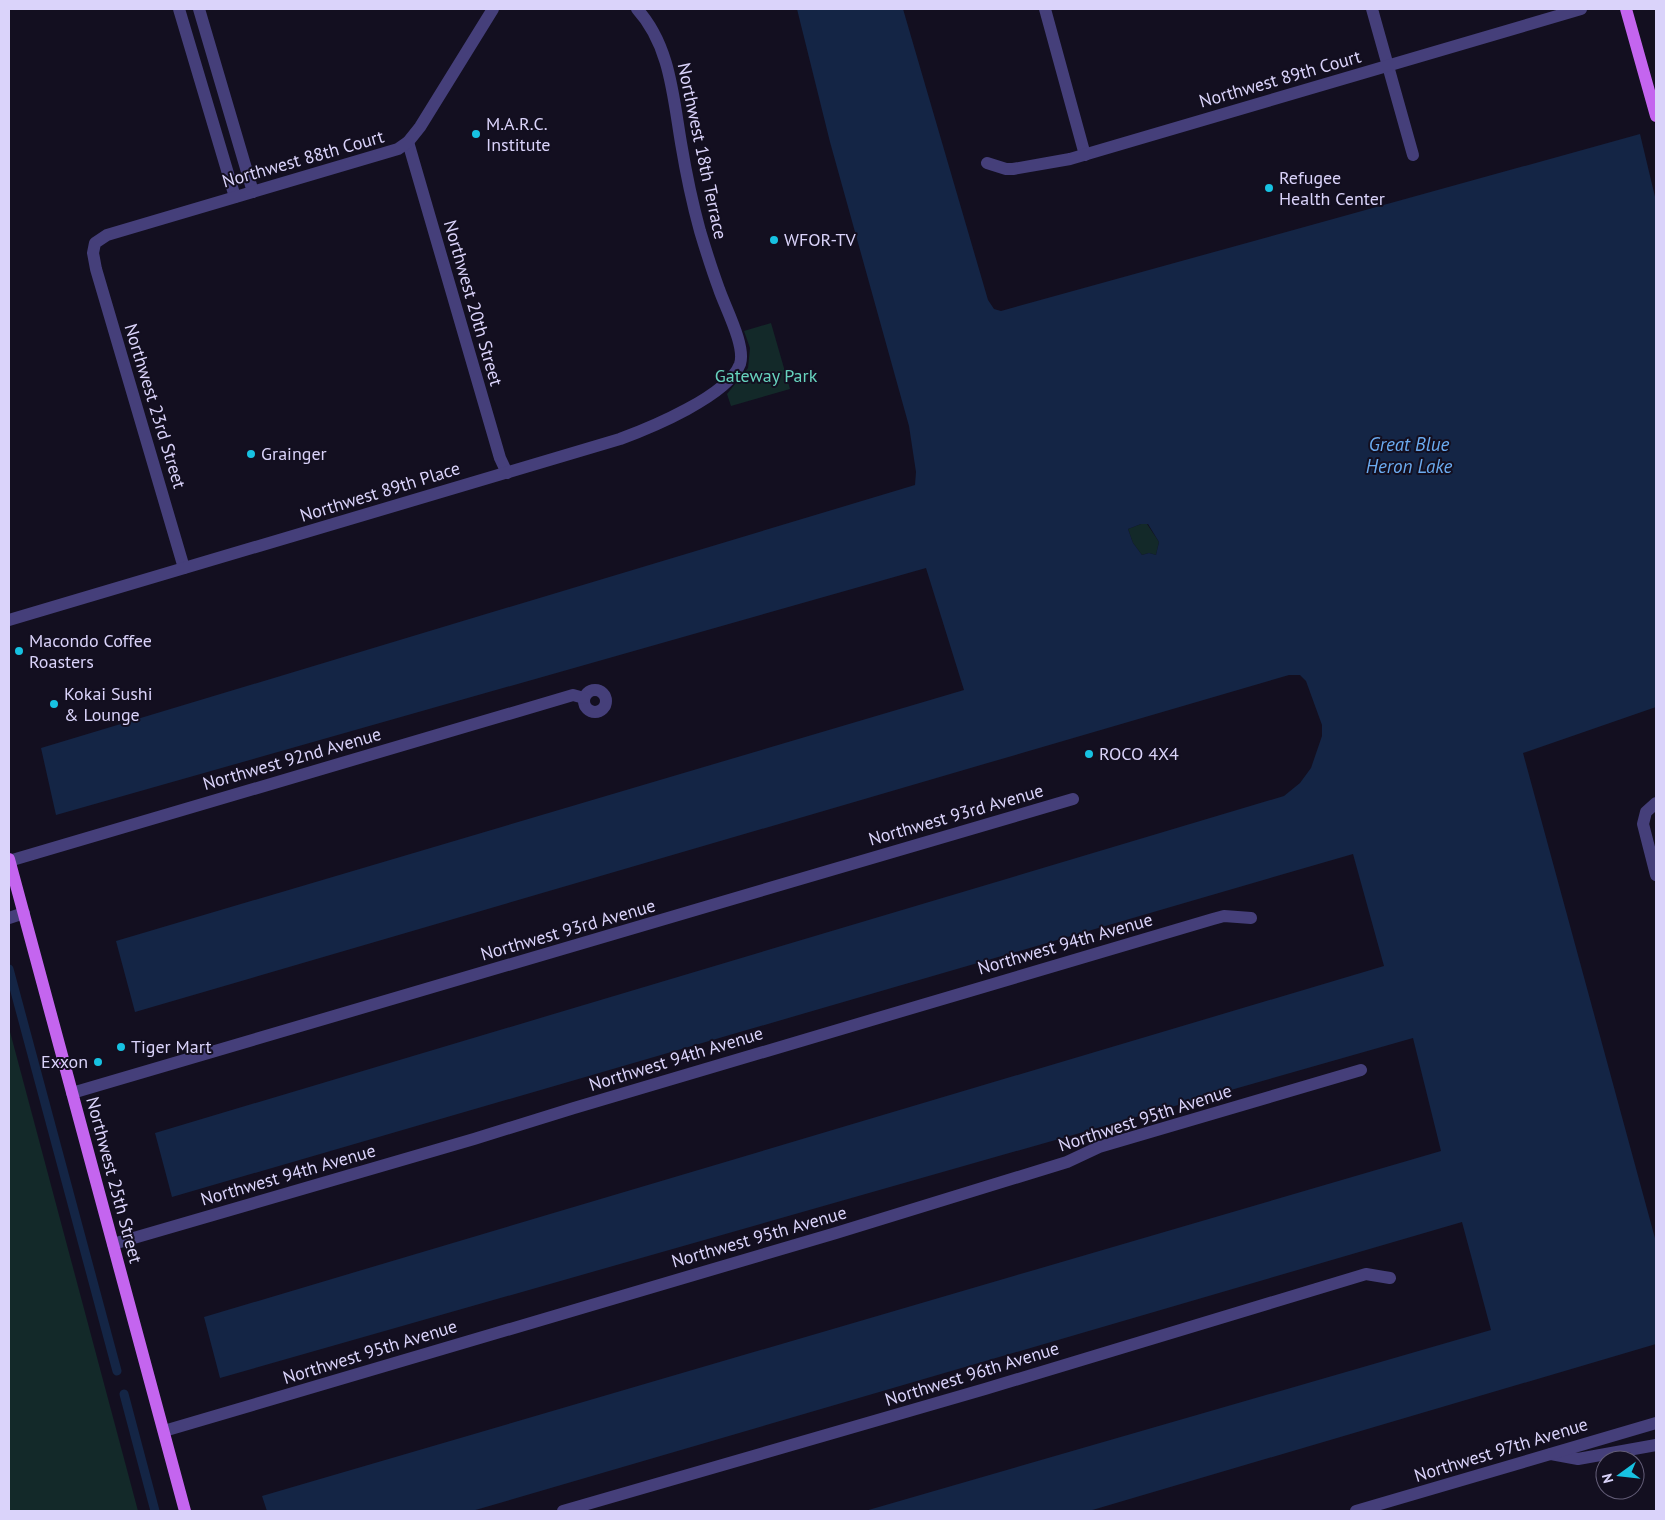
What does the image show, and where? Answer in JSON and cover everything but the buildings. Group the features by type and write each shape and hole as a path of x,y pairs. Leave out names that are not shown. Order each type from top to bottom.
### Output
{"main road":[{"path":"1626,9 1656,116"},
{"name":"Northwest 25th Street","path":"9,860 185,1511"}],"street":[{"path":"199,9 253,192"},
{"name":"Northwest 88th Court","path":"93,253 95,243 102,237 391,152 408,142 424,121 493,9"},
{"name":"Northwest 18th Terrace","path":"637,9 650,26 668,70 687,178 695,210 711,266 738,340 741,362"},
{"path":"1045,9 1085,155"},
{"path":"1372,9 1412,155"},
{"name":"Northwest 89th Court","path":"987,163 1006,169 1013,169 1054,163 1085,155 1581,9"},
{"path":"180,12 191,21 204,24"},
{"path":"180,12 235,197"},
{"name":"Northwest 20th Street","path":"408,142 500,458 507,473"},
{"name":"Northwest 23rd Street","path":"93,253 100,284 184,568"},
{"name":"Northwest 89th Place","path":"9,620 615,440 663,422 720,388 736,371 741,362"},
{"name":"Northwest 92nd Avenue","path":"9,860 572,695 584,698"},
{"name":"Northwest 93rd Avenue","path":"72,1094 1073,799"},
{"path":"1656,803 1649,808 1644,817 1644,829 1656,874"},
{"path":"9,918 24,913"},
{"name":"Northwest 94th Avenue","path":"113,1244 474,1139 586,1104 1213,919 1224,916 1251,918"},
{"name":"Northwest 95th Avenue","path":"164,1431 836,1233 1067,1162 1099,1147 1361,1070"},
{"name":"Northwest 96th Avenue","path":"563,1511 976,1391 1366,1274 1390,1278"},
{"name":"Northwest 97th Avenue","path":"1356,1511 1656,1423"},
{"path":"1548,1454 1578,1459 1656,1446"}],"green space":[{"name":"Gateway Park","path":"771,323 790,389 731,406 727,394 748,368 750,348 744,331"},
{"path":"1141,524 1147,524 1159,542 1156,555 1149,553 1142,555 1133,543 1128,529"},
{"path":"9,1028 138,1511 9,1511"}],"water":[{"name":"Great Blue Heron Lake","path":"797,9 903,9 988,300 994,309 1001,311 1640,134 1656,201 1656,707 1523,753 1656,1242 1656,1344 1089,1511 865,1511 1491,1330 1462,1222 472,1511 267,1511 262,1496 1441,1151 1413,1038 220,1378 204,1317 1384,966 1353,854 172,1197 155,1133 1284,796 1300,783 1311,768 1322,736 1322,725 1306,681 1300,675 1289,675 135,1012 116,941 964,690 926,568 56,815 41,748 915,485 916,472 909,426 830,142","holes":["1141,524 1148,524 1159,542 1156,555 1149,553 1142,555 1133,543 1128,529"]}],"waterway":[{"path":"9,969 117,1371"},
{"path":"124,1394 155,1511"}],"place":[{"name":"M.A.R.C. Institute","path":"476,134"},
{"name":"Refugee Health Center","path":"1269,188"},
{"name":"WFOR-TV","path":"774,240"},
{"name":"Grainger","path":"251,454"},
{"name":"Macondo Coffee Roasters","path":"19,651"},
{"name":"Kokai Sushi & Lounge","path":"54,704"},
{"name":"ROCO 4X4","path":"1089,754"},
{"name":"Tiger Mart","path":"121,1047"},
{"name":"Exxon","path":"98,1062"}]}
